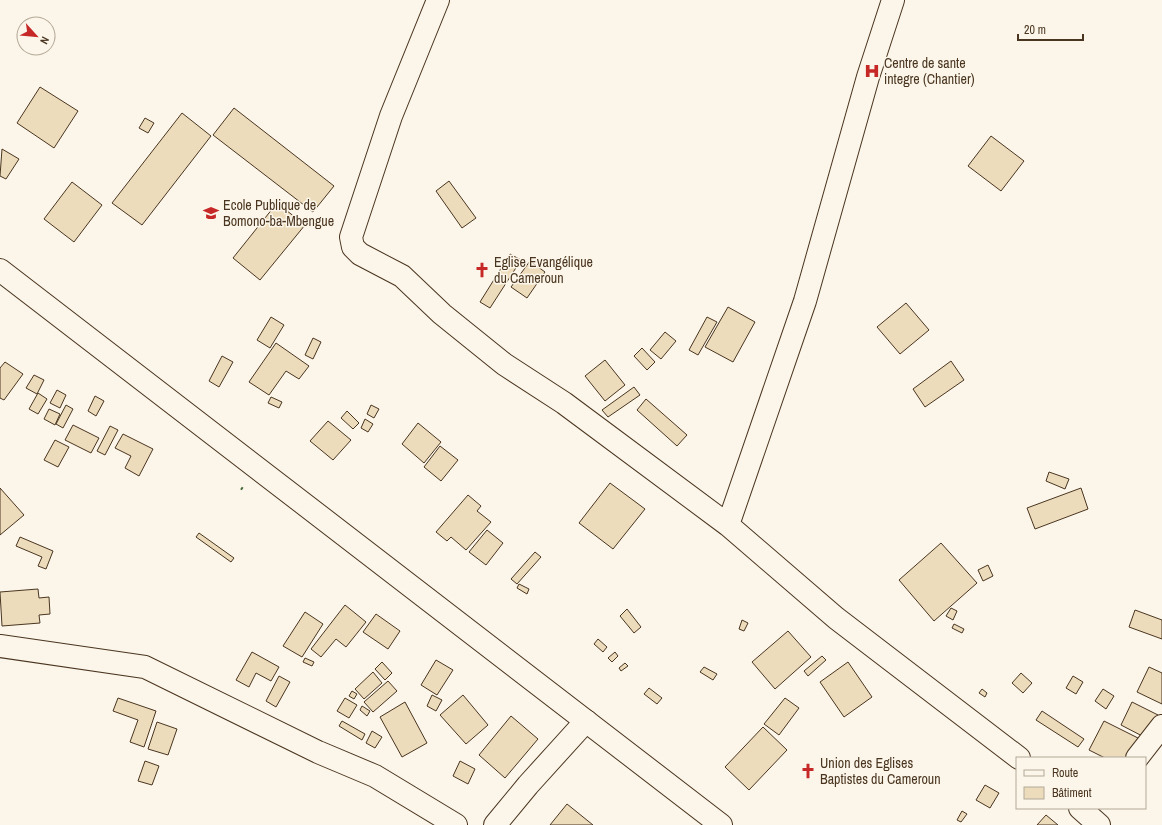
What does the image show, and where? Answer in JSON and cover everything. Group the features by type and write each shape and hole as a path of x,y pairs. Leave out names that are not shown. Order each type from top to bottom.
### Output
{"main road":[{"path":"438,0 389,124 351,237 353,247 360,254 402,276 442,314 504,364 564,403 728,525 836,618 1018,757"},
{"path":"728,525 805,301 868,77 893,0"},
{"path":"0,270 721,825"},
{"path":"0,646 145,667 318,752 375,776 456,825"},
{"path":"495,825 528,785 586,721"},
{"path":"1138,757 1162,726"}],"building":[{"path":"40,87 78,111 54,148 17,123"},
{"path":"234,108 334,186 313,212 213,135"},
{"path":"182,113 211,136 142,225 112,203"},
{"path":"145,118 154,123 148,133 139,128"},
{"path":"991,136 1024,161 1001,191 968,166"},
{"path":"2,149 19,159 6,179 0,176"},
{"path":"449,181 476,218 462,228 436,191"},
{"path":"72,182 102,205 74,242 44,219"},
{"path":"277,203 305,225 260,280 233,258"},
{"path":"510,254 521,260 490,308 480,302"},
{"path":"530,261 545,272 527,298 511,287"},
{"path":"906,303 929,330 900,354 877,327"},
{"path":"728,307 755,322 733,362 705,347"},
{"path":"271,317 284,325 270,348 257,340"},
{"path":"707,317 717,322 698,355 689,350"},
{"path":"665,332 676,341 661,359 650,350"},
{"path":"313,338 321,342 313,359 305,355"},
{"path":"276,343 309,366 299,379 286,371 269,395 249,382"},
{"path":"642,348 655,362 647,370 634,356"},
{"path":"222,356 233,362 219,387 209,381"},
{"path":"605,360 625,385 605,401 585,376"},
{"path":"951,361 964,380 925,407 913,389"},
{"path":"5,362 23,374 4,400 0,398 0,368"},
{"path":"34,375 44,380 37,394 26,388"},
{"path":"634,387 640,395 608,417 602,410"},
{"path":"57,390 66,395 60,408 50,403"},
{"path":"38,393 47,399 38,414 29,409"},
{"path":"95,396 104,401 96,416 88,411"},
{"path":"271,397 282,402 279,408 268,403"},
{"path":"646,399 687,435 677,446 637,410"},
{"path":"66,405 73,409 63,428 56,424"},
{"path":"371,405 379,409 374,418 367,414"},
{"path":"49,409 60,414 55,425 44,419"},
{"path":"347,411 359,423 353,429 341,418"},
{"path":"365,419 373,424 368,432 361,428"},
{"path":"328,421 351,440 333,460 310,441"},
{"path":"418,423 441,442 424,463 402,444"},
{"path":"73,425 99,438 91,453 65,440"},
{"path":"110,426 118,430 105,455 97,451"},
{"path":"123,434 153,449 139,476 125,468 131,456 115,448"},
{"path":"55,440 69,447 58,467 44,460"},
{"path":"440,446 458,460 441,481 424,467"},
{"path":"1049,472 1069,479 1065,489 1046,481"},
{"path":"610,483 645,509 613,549 579,523"},
{"path":"0,488 24,515 0,535"},
{"path":"1081,488 1088,509 1035,529 1027,508"},
{"path":"468,495 481,506 477,511 491,522 466,550 451,537 447,541 436,532"},
{"path":"487,530 503,543 486,565 469,552"},
{"path":"199,533 234,558 231,562 196,537"},
{"path":"20,537 53,551 46,569 38,566 42,557 16,546"},
{"path":"941,543 977,583 934,621 899,580"},
{"path":"535,552 541,557 517,584 511,579"},
{"path":"988,565 993,576 983,581 978,570"},
{"path":"519,584 529,589 527,594 517,588"},
{"path":"38,589 39,598 49,597 50,614 39,615 40,623 2,626 0,592"},
{"path":"345,605 366,622 346,647 336,639 321,657 311,649"},
{"path":"951,608 957,611 953,620 946,616"},
{"path":"627,609 641,627 634,633 620,616"},
{"path":"1135,610 1162,620 1162,639 1129,627"},
{"path":"305,612 323,624 302,657 283,646"},
{"path":"376,614 400,631 388,649 363,632"},
{"path":"742,620 748,623 744,631 739,629"},
{"path":"954,624 964,629 962,633 952,628"},
{"path":"788,631 811,657 775,689 752,662"},
{"path":"598,639 607,647 603,652 594,644"},
{"path":"252,652 279,667 271,681 256,673 249,687 236,680"},
{"path":"615,652 618,656 612,662 608,658"},
{"path":"822,656 826,660 808,676 804,671"},
{"path":"305,658 314,662 312,666 303,662"},
{"path":"436,660 453,670 437,695 421,685"},
{"path":"382,662 392,673 385,680 375,669"},
{"path":"848,662 872,697 844,717 820,682"},
{"path":"625,663 628,666 621,671 619,668"},
{"path":"704,667 717,674 713,680 700,672"},
{"path":"1149,667 1162,673 1162,704 1137,692"},
{"path":"373,672 382,683 364,699 355,689"},
{"path":"1021,673 1032,683 1023,693 1012,683"},
{"path":"279,676 290,682 276,707 266,701"},
{"path":"1073,676 1083,682 1076,694 1066,688"},
{"path":"388,681 397,691 373,712 364,702"},
{"path":"649,688 662,698 657,704 644,694"},
{"path":"982,689 987,693 985,697 979,693"},
{"path":"1103,689 1114,696 1106,709 1095,701"},
{"path":"352,691 357,694 354,699 349,696"},
{"path":"432,695 442,700 436,711 427,706"},
{"path":"463,695 488,725 466,744 440,715"},
{"path":"118,698 156,711 144,747 130,742 138,720 113,711"},
{"path":"345,698 357,705 349,718 337,711"},
{"path":"785,698 799,708 779,735 764,724"},
{"path":"405,702 427,743 402,757 380,717"},
{"path":"1132,702 1158,715 1146,738 1121,725"},
{"path":"362,706 370,711 367,716 360,710"},
{"path":"1042,711 1084,739 1078,747 1036,720"},
{"path":"511,716 538,739 505,778 479,755"},
{"path":"342,721 365,734 362,740 339,726"},
{"path":"1104,721 1138,738 1128,757 1103,757 1089,750"},
{"path":"157,722 177,729 168,755 148,749"},
{"path":"763,727 787,750 749,790 725,767"},
{"path":"372,731 382,737 375,748 366,743"},
{"path":"145,761 159,766 152,785 138,781"},
{"path":"460,761 475,769 468,784 453,776"},
{"path":"985,785 999,793 990,808 976,800"},
{"path":"567,804 593,825 550,825"},
{"path":"962,811 967,814 961,822 957,820"},
{"path":"1046,815 1058,825 1037,825"}],"place":[{"name":"Centre de sante integre (Chantier)","path":"872,71"},
{"name":"Ecole Publique de Bomono-ba-Mbengue","path":"211,213"},
{"name":"Eglise Evangélique du Cameroun","path":"482,270"},
{"name":"Union des Eglises Baptistes du Cameroun","path":"808,771"}]}
